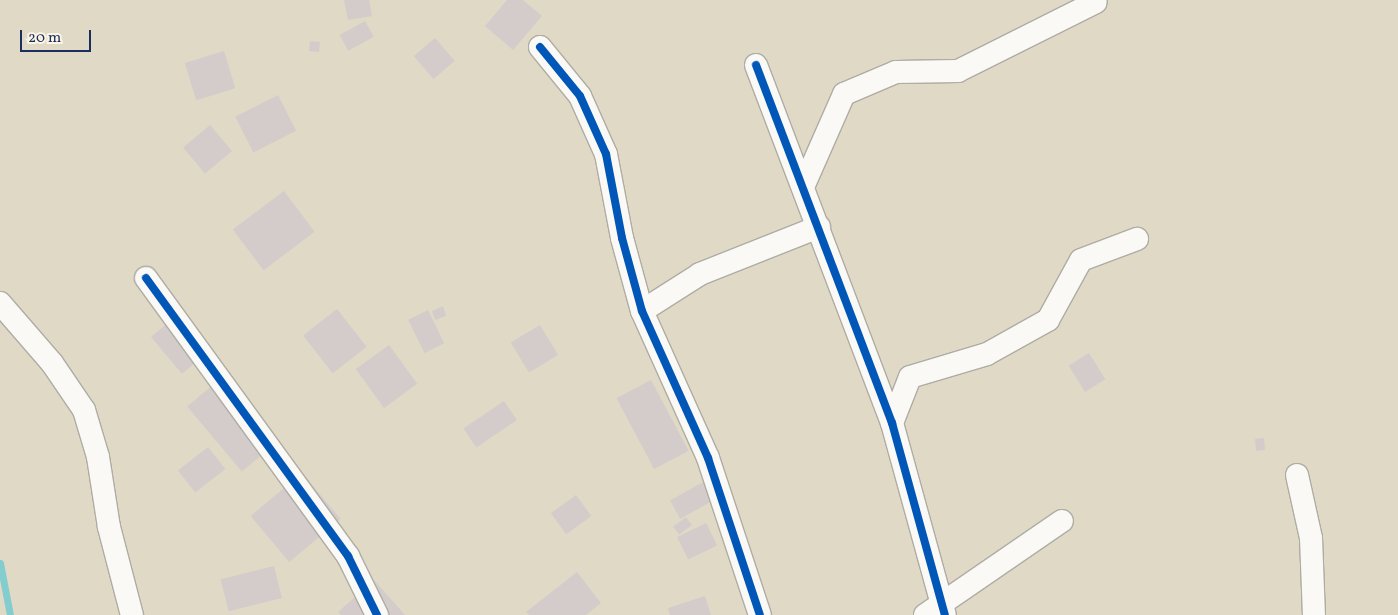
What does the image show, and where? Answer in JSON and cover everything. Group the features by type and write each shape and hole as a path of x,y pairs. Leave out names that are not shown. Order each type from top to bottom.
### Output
{"street":[{"path":"804,187 844,94 896,72 958,70 1096,2"},
{"path":"540,47 580,96 606,154 622,238 642,311 708,458 760,615"},
{"path":"756,65 804,187 892,423 937,612 1062,521"},
{"path":"642,311 700,274 819,227"},
{"path":"892,423 910,377 987,354 1048,320 1081,260 1137,239"},
{"path":"146,278 348,556 377,615"},
{"path":"0,304 52,362 84,410 98,457 109,527 132,615"},
{"path":"1297,475 1311,538 1314,615"}],"building":[{"path":"344,0 369,0 372,16 348,20"},
{"path":"507,0 523,0 542,16 513,50 485,26"},
{"path":"365,21 374,37 348,51 340,35"},
{"path":"435,38 455,61 434,79 414,56"},
{"path":"310,41 320,42 319,52 309,51"},
{"path":"224,51 235,88 196,100 185,63"},
{"path":"278,95 296,131 253,152 235,117"},
{"path":"210,125 232,151 205,174 183,147"},
{"path":"284,191 315,232 264,270 233,230"},
{"path":"443,306 446,316 435,320 432,311"},
{"path":"337,309 367,347 333,373 303,335"},
{"path":"428,310 444,343 424,353 408,320"},
{"path":"181,312 212,349 182,374 151,337"},
{"path":"540,325 558,355 529,373 511,343"},
{"path":"389,345 417,384 384,408 356,369"},
{"path":"1089,353 1105,379 1085,392 1069,366"},
{"path":"651,380 689,451 654,469 617,398"},
{"path":"214,384 269,449 242,472 187,406"},
{"path":"504,401 517,420 476,447 463,428"},
{"path":"1264,438 1265,450 1256,451 1255,439"},
{"path":"208,447 225,469 195,492 178,470"},
{"path":"302,473 341,519 289,562 251,516"},
{"path":"705,481 715,499 680,519 670,500"},
{"path":"576,495 591,516 566,534 551,513"},
{"path":"686,517 692,525 679,535 673,527"},
{"path":"706,523 717,545 688,559 677,537"},
{"path":"274,566 282,598 229,611 221,579"},
{"path":"577,572 601,603 586,615 529,615 526,612"},
{"path":"374,580 405,615 341,615 338,612"},
{"path":"705,596 711,615 670,615 668,608"}],"waterway":[{"path":"0,563 10,615"}],"cycle path":[{"path":"540,47 580,96 606,154 622,238 642,311 708,458 760,615"},
{"path":"756,65 892,423 945,615"},
{"path":"146,278 348,556 377,615"}]}
